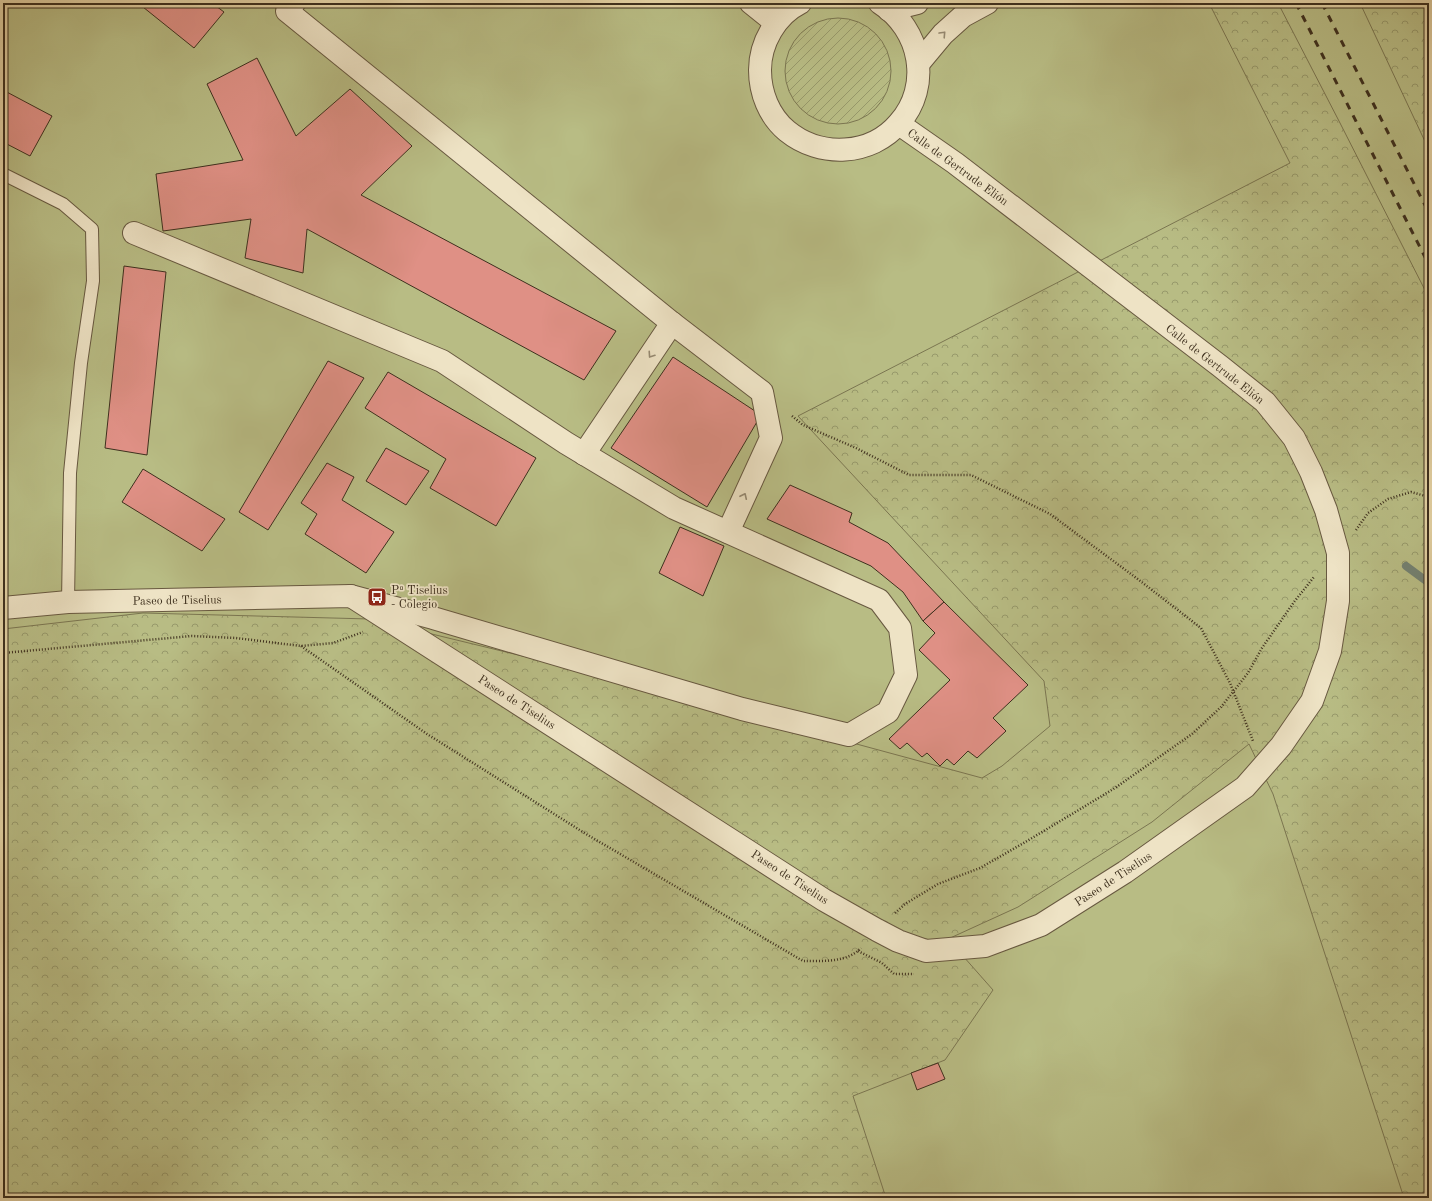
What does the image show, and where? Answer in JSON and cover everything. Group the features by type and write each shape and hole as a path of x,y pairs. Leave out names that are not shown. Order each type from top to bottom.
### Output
{"street":[{"path":"294,3 287,11 672,323 762,392 772,438 728,532"},
{"path":"751,3 776,23"},
{"path":"800,3 784,14 776,23 768,37 762,52 760,81 764,98 770,110 784,128 793,136 810,145 825,150 852,149 870,144 886,135 899,124 909,109 915,93 918,77 917,54 908,31 896,16 884,6"},
{"path":"884,6 917,3"},
{"path":"918,64 943,34 963,16 987,3"},
{"name":"Calle de Gertrude Elión","path":"899,124 956,163 1220,366 1265,402 1294,438 1311,472 1326,510 1338,553 1338,601 1330,651 1312,701 1281,746 1245,787"},
{"name":"Paseo de Tiselius","path":"3,608 68,602 351,596 433,618 742,709 849,735 888,712 906,675 900,628 879,600 674,508 584,454 442,361 134,233"},
{"path":"584,454 672,323"},
{"name":"Paseo de Tiselius","path":"351,596 824,900 898,941 926,951 985,946 1041,925 1125,872 1245,787"}],"lane":[{"path":"3,174 63,204 92,229 93,281 81,363 70,473 68,602"}],"path":[{"path":"791,416 803,425 856,448 909,475 971,475 1050,514 1201,628 1230,683 1254,743"},
{"path":"1356,531 1368,513 1388,499 1412,492 1429,497"},
{"path":"301,646 427,734 579,830 803,961 837,961 858,951 877,930 905,904 938,884 980,868 1022,844 1115,788 1192,734 1221,707 1248,673 1262,648 1294,602 1314,577"},
{"path":"3,653 192,636 236,638 301,646 333,643 392,621"},
{"path":"858,951 882,963 894,974 917,974"}],"green space":[{"path":"3,3 1429,3 1429,1198 3,1198"},
{"path":"1209,3 1278,3 1429,298 1429,1198 1404,1198 1273,794 1249,744 1152,822 1018,907 948,939 993,990 945,1060 853,1096 886,1198 3,1198 3,629 143,613 370,619 613,678 982,778 1002,766 1050,726 1044,681 798,416 1290,163"},
{"path":"1360,3 1429,3 1429,150"},
{"path":"838,18 858,22 875,34 887,51 891,71 887,91 875,108 858,120 838,124 818,120 801,108 789,91 785,71 789,51 801,34 818,22"}],"building":[{"path":"138,3 212,3 224,12 194,48"},
{"path":"257,58 296,136 350,89 412,146 361,195 616,331 584,380 307,229 303,273 245,258 251,219 163,231 156,174 243,160 207,84"},
{"path":"3,90 52,116 30,156 3,142"},
{"path":"124,266 166,272 147,455 105,448"},
{"path":"673,357 761,415 707,507 611,448"},
{"path":"328,361 364,378 268,530 239,512"},
{"path":"388,372 536,458 496,526 430,488 446,459 365,408"},
{"path":"386,448 429,471 406,505 366,481"},
{"path":"327,463 354,477 342,500 394,532 366,573 305,534 317,514 301,503"},
{"path":"143,469 225,519 202,551 122,502"},
{"path":"790,485 852,513 849,522 888,543 944,602 923,621 903,592 871,566 767,519"},
{"path":"680,527 724,546 703,596 659,573"},
{"path":"944,602 1028,685 993,718 1006,731 977,758 968,751 954,765 947,759 940,766 927,753 922,757 907,743 900,749 889,739 950,680 919,650 935,633 923,621"},
{"path":"938,1063 945,1079 917,1090 911,1073"}],"waterway":[{"path":"1406,566 1429,583"}],"railway":[{"path":"1296,3 1429,265"},
{"path":"1322,3 1429,213"}],"place":[{"name":"Pº Tiselius - Colegio","path":"377,597"}]}
